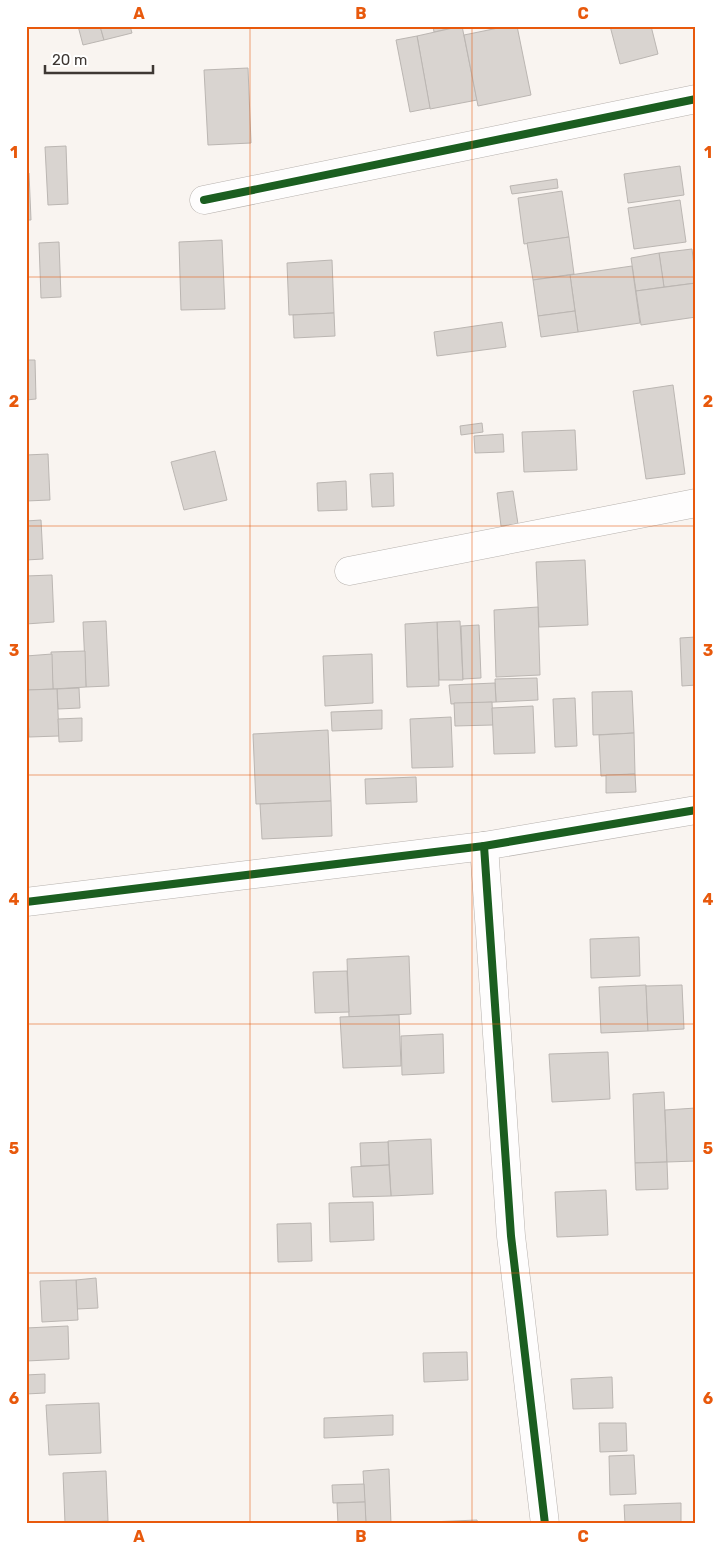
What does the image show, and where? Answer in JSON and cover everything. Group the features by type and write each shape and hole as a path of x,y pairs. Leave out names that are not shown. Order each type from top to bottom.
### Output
{"street":[{"path":"204,200 696,99"},
{"path":"349,570 696,503"},
{"path":"26,902 484,846 696,810"},
{"path":"484,846 511,1236 545,1524"}],"building":[{"path":"78,26 100,26 104,40 83,45"},
{"path":"100,26 130,26 132,33 104,40"},
{"path":"433,26 462,26 434,32"},
{"path":"462,26 477,100 430,109 417,36"},
{"path":"508,26 517,26 531,95 478,106 464,35"},
{"path":"610,26 651,26 658,54 620,64"},
{"path":"417,36 430,108 410,112 396,40"},
{"path":"248,68 251,143 208,145 204,70"},
{"path":"66,146 68,204 48,205 45,147"},
{"path":"680,166 684,195 628,203 624,174"},
{"path":"26,173 29,173 31,220 26,220"},
{"path":"557,179 558,188 512,194 510,186"},
{"path":"562,191 569,237 524,244 518,198"},
{"path":"680,200 686,242 634,249 628,208"},
{"path":"569,237 574,274 533,280 527,243"},
{"path":"222,240 225,309 181,310 179,242"},
{"path":"59,242 61,297 41,298 39,243"},
{"path":"692,249 696,283 664,287 659,253"},
{"path":"659,253 664,287 636,291 631,258"},
{"path":"332,260 334,313 289,315 287,263"},
{"path":"632,266 640,323 578,332 570,275"},
{"path":"570,275 575,311 538,316 533,280"},
{"path":"696,283 696,317 641,325 636,291"},
{"path":"575,311 578,332 541,337 538,316"},
{"path":"334,313 335,336 294,338 293,315"},
{"path":"502,322 506,347 437,356 434,332"},
{"path":"26,360 35,360 36,399 26,400"},
{"path":"673,385 685,474 646,479 633,391"},
{"path":"482,423 483,432 461,435 460,426"},
{"path":"575,430 577,470 524,472 522,432"},
{"path":"503,434 504,452 475,453 474,436"},
{"path":"215,451 227,500 184,510 171,462"},
{"path":"48,454 50,500 26,501 26,455"},
{"path":"393,473 394,506 372,507 370,474"},
{"path":"346,481 347,510 318,511 317,483"},
{"path":"513,491 518,524 501,526 497,493"},
{"path":"41,520 43,559 26,560 26,521"},
{"path":"585,560 588,625 539,627 536,562"},
{"path":"52,575 54,622 26,624 26,576"},
{"path":"538,607 540,675 496,677 494,610"},
{"path":"106,621 109,686 86,687 83,622"},
{"path":"460,621 463,680 439,680 437,622"},
{"path":"437,622 439,686 407,687 405,624"},
{"path":"479,625 481,678 463,679 461,626"},
{"path":"696,637 696,685 682,686 680,638"},
{"path":"85,651 86,687 53,689 51,652"},
{"path":"52,654 53,689 27,690 26,656"},
{"path":"372,654 373,703 325,706 323,656"},
{"path":"537,678 538,700 496,702 495,679"},
{"path":"495,683 496,702 451,704 449,685"},
{"path":"79,688 80,708 58,709 57,689"},
{"path":"57,689 59,736 29,737 27,690"},
{"path":"632,691 634,733 593,735 592,692"},
{"path":"575,698 577,746 555,747 553,699"},
{"path":"492,702 493,725 455,726 454,703"},
{"path":"533,706 535,753 494,754 492,708"},
{"path":"382,710 382,729 332,731 331,712"},
{"path":"451,717 453,767 412,768 410,719"},
{"path":"82,718 82,741 59,742 58,719"},
{"path":"328,730 331,801 256,804 253,734"},
{"path":"634,733 635,774 601,776 599,735"},
{"path":"635,774 636,792 606,793 606,775"},
{"path":"416,777 417,802 366,804 365,779"},
{"path":"331,801 332,836 262,839 260,804"},
{"path":"639,937 640,976 591,978 590,939"},
{"path":"409,956 411,1014 349,1017 347,959"},
{"path":"347,971 349,1012 315,1013 313,972"},
{"path":"646,985 648,1031 601,1033 599,987"},
{"path":"682,985 684,1029 648,1031 646,986"},
{"path":"399,1015 401,1066 343,1068 340,1017"},
{"path":"443,1034 444,1073 402,1075 401,1036"},
{"path":"608,1052 610,1099 552,1102 549,1054"},
{"path":"664,1092 667,1162 635,1163 633,1094"},
{"path":"696,1108 696,1161 667,1162 665,1110"},
{"path":"431,1139 433,1194 391,1196 388,1141"},
{"path":"388,1142 389,1165 361,1166 360,1143"},
{"path":"667,1162 668,1189 636,1190 635,1163"},
{"path":"389,1165 391,1196 353,1197 351,1167"},
{"path":"606,1190 608,1235 557,1237 555,1192"},
{"path":"373,1202 374,1240 330,1242 329,1203"},
{"path":"311,1223 312,1261 278,1262 277,1224"},
{"path":"96,1278 98,1308 77,1309 76,1280"},
{"path":"76,1280 78,1320 42,1322 40,1281"},
{"path":"68,1326 69,1359 26,1361 26,1328"},
{"path":"467,1352 468,1380 424,1382 423,1353"},
{"path":"45,1374 45,1393 26,1394 26,1375"},
{"path":"612,1377 613,1408 573,1409 571,1379"},
{"path":"99,1403 101,1453 49,1455 46,1405"},
{"path":"393,1415 393,1435 324,1438 324,1418"},
{"path":"599,1423 626,1423 627,1451 600,1452"},
{"path":"634,1455 636,1494 610,1495 609,1456"},
{"path":"389,1469 391,1524 366,1524 363,1471"},
{"path":"106,1471 108,1521 65,1523 63,1473"},
{"path":"364,1484 365,1502 333,1503 332,1485"},
{"path":"365,1502 366,1524 338,1524 337,1503"},
{"path":"681,1503 681,1524 625,1524 624,1505"},
{"path":"477,1520 478,1524 406,1524 406,1523"}],"cycle path":[{"path":"204,200 696,99"},
{"path":"26,902 484,846 696,810"},
{"path":"484,846 511,1236 545,1524"}]}
